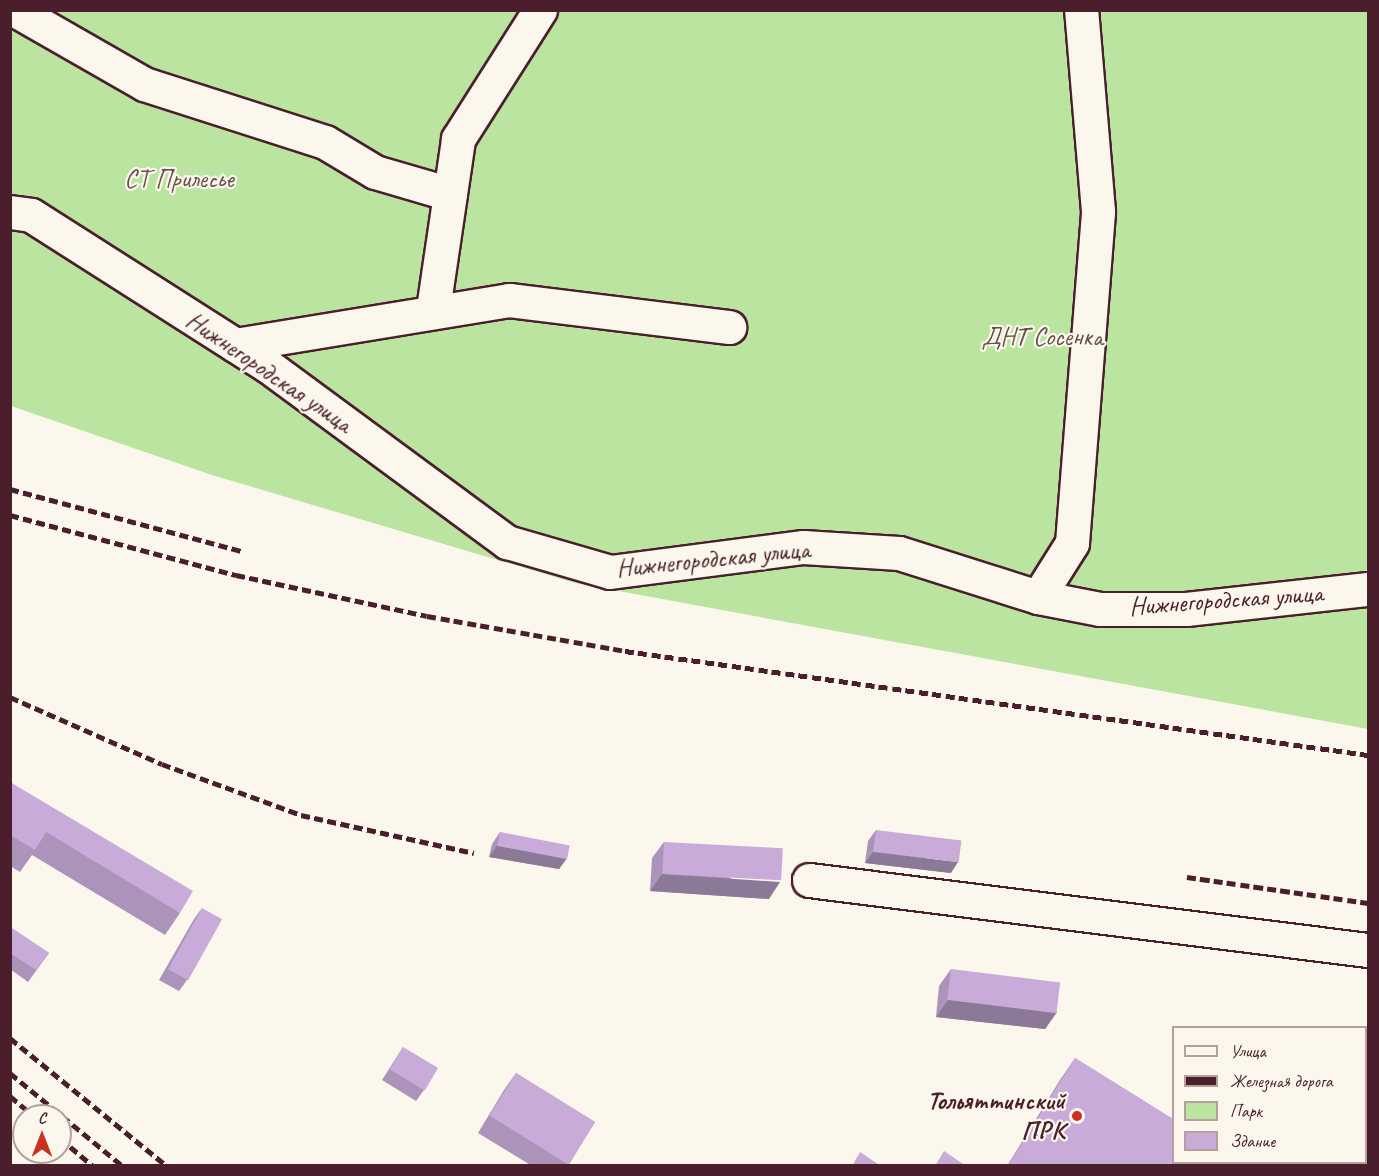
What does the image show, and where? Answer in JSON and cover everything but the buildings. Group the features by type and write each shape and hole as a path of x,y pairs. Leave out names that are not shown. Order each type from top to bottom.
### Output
{"street":[{"path":"15,10 144,84 325,142 375,172 450,194"},
{"path":"433,309 458,139 540,10"},
{"path":"1038,597 1072,543 1098,211 1081,10"},
{"name":"Нижнегородская улица","path":"10,212 31,215 235,345 507,542 610,572 803,547 899,553 1038,597 1100,609 1186,609 1368,589"},
{"path":"235,345 433,309 509,300 729,327"},
{"path":"809,880 1368,950"}],"green space":[{"name":"ДНТ Сосенка","path":"11,11 1368,11 1368,729 575,583 212,475 11,406"}],"railway":[{"path":"10,489 241,551"},
{"path":"10,515 236,575 427,616 625,651 1368,755"},
{"path":"10,697 162,764 301,815 474,853"},
{"path":"1187,877 1368,903"},
{"path":"10,1038 167,1166"},
{"path":"10,1073 123,1166"},
{"path":"10,1096 20,1104"},
{"path":"72,1148 93,1166"}],"place":[{"name":"Тольяттинский ПРК","path":"1077,1116"}],"park label":[{"name":"СТ Прилесье","path":"179,179"}]}
